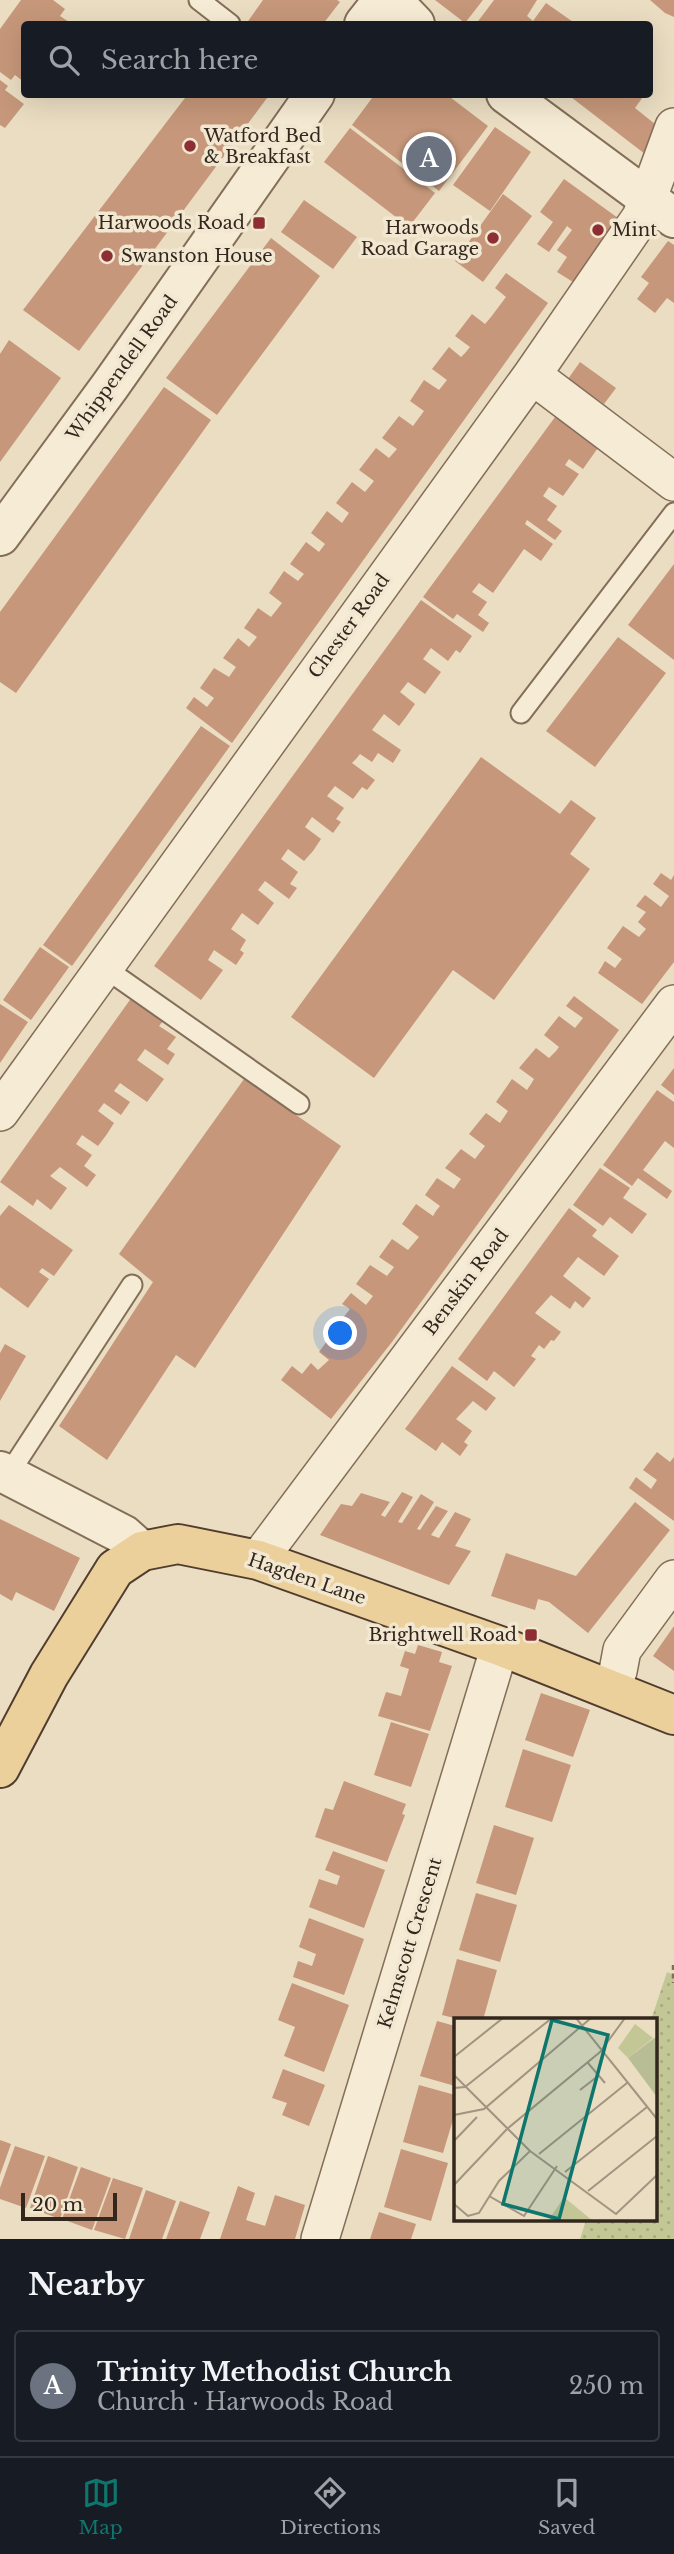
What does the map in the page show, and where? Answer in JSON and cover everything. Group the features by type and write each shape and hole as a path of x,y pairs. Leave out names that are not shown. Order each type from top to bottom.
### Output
{"main road":[{"name":"Hagden Lane","path":"0,1768 49,1675 115,1569 142,1551 178,1544 258,1560 500,1646 674,1715"}],"street":[{"path":"366,21 383,0"},
{"path":"392,0 412,21"},
{"name":"Whippendell Road","path":"0,536 110,386 312,98"},
{"path":"511,98 661,208"},
{"name":"Chester Road","path":"0,1112 102,966 532,375 641,217 661,208 674,127"},
{"path":"532,375 674,482"},
{"name":"Benskin Road","path":"258,1560 674,1004"},
{"path":"4,1473 124,1535 142,1551"},
{"path":"609,1689 618,1671 622,1650 674,1579"},
{"name":"Kelmscott Crescent","path":"320,2239 500,1646"}],"lane":[{"path":"199,0 226,21"},
{"path":"521,713 674,513"},
{"path":"102,966 299,1104"},
{"path":"4,1473 132,1285"}],"path":[{"path":"674,1965 674,1983"}],"green space":[{"path":"667,1972 674,1975 674,2239 580,2239 585,2222 656,2222 656,2018 652,2018"}],"building":[{"path":"21,0 53,0 65,9 60,16 68,21 21,21 21,80 15,75 11,80 0,72 0,29"},
{"path":"263,0 340,2 325,21 248,21"},
{"path":"435,0 483,0 467,21 462,21"},
{"path":"494,0 537,0 527,16 533,21 478,21"},
{"path":"650,0 674,0 674,17 665,13"},
{"path":"546,3 572,21 533,21"},
{"path":"0,80 8,86 5,90 24,104 5,128 0,125"},
{"name":"Swanston House","path":"185,98 267,98 79,351 23,310"},
{"path":"372,98 451,98 488,126 439,191 352,125"},
{"path":"572,98 642,98 635,108 655,124 645,154"},
{"path":"495,127 531,152 490,211 453,185"},
{"path":"350,128 435,193 409,227 324,162"},
{"path":"564,179 618,218 573,282 557,272 567,257 557,250 572,230 567,226 549,252 537,244 553,222 540,212"},
{"name":"Harwoods Road Garage","path":"503,194 532,216 483,282 455,261"},
{"path":"304,200 357,237 333,269 281,232"},
{"path":"271,238 320,276 217,415 166,378"},
{"path":"668,241 674,245 674,303 667,298 655,313 637,299 649,283 641,277"},
{"path":"506,273 548,303 232,743 186,708 194,697 207,707 214,698 200,688 214,668 229,677 236,667 223,658 238,638 249,647 257,637 244,628 258,608 271,617 282,603 269,593 284,571 298,581 304,574 290,564 306,542 319,552 325,544 311,533 327,511 342,523 349,513 336,503 352,482 365,492 374,481 359,470 376,448 389,458 397,449 382,438 399,416 413,426 424,411 410,401 424,380 439,390 447,380 432,369 449,347 461,357 470,347 455,336 472,314 485,324 491,317 506,297 495,288"},
{"path":"9,340 61,378 0,462 0,354"},
{"path":"580,362 616,388 604,404 568,379"},
{"path":"164,387 211,420 16,693 0,682 0,612"},
{"path":"558,413 600,445 583,469 569,459 565,465 579,474 563,496 549,487 543,496 557,506 547,520 562,531 555,540 527,520 525,524 553,544 541,561 524,549 493,593 479,583 472,592 487,602 478,615 489,623 483,632 457,614 453,619 423,597"},
{"path":"674,564 674,660 628,625"},
{"path":"421,600 472,636 460,653 456,650 448,661 431,648 423,659 441,672 425,694 408,682 400,692 415,704 399,726 384,714 372,730 401,750 393,763 378,753 372,762 360,754 352,763 375,780 367,790 362,787 353,799 335,786 327,796 344,808 336,819 341,822 333,833 312,817 305,827 321,839 313,851 304,861 288,849 281,859 298,872 290,884 297,888 289,899 265,881 258,890 274,903 258,925 242,913 231,929 246,940 240,950 244,953 236,965 214,950 208,960 223,970 201,1000 154,966"},
{"path":"618,637 666,673 595,767 546,731"},
{"path":"201,726 230,746 72,966 43,945"},
{"path":"481,757 560,814 571,800 596,818 570,854 590,869 494,1000 453,970 374,1078 291,1017"},
{"path":"661,873 671,880 674,875 674,962 642,1004 598,973 605,961 615,968 622,959 607,948 623,926 639,937 646,929 638,922 646,912 636,906 645,895 661,907 669,896 653,884"},
{"path":"40,947 69,967 31,1020 3,1000"},
{"path":"574,996 619,1030 392,1342 331,1419 281,1380 292,1366 302,1374 311,1363 318,1370 329,1360 319,1352 327,1341 335,1331 345,1339 353,1328 342,1319 350,1309 342,1304 351,1293 366,1305 373,1296 356,1284 370,1265 387,1276 394,1267 379,1257 392,1239 408,1250 419,1237 402,1224 416,1204 433,1216 440,1206 425,1195 437,1178 454,1189 461,1179 445,1168 461,1149 475,1159 485,1146 469,1134 486,1113 500,1123 508,1111 496,1102 512,1079 527,1090 534,1079 519,1068 536,1048 549,1058 556,1051 559,1047 544,1035 559,1016 575,1028 583,1018 566,1006"},
{"path":"132,997 164,1020 159,1026 176,1037 167,1049 175,1054 168,1065 145,1049 137,1060 164,1079 147,1102 120,1083 114,1091 130,1102 121,1115 104,1103 98,1111 114,1123 107,1134 98,1146 82,1135 76,1144 92,1155 84,1166 96,1175 87,1187 60,1167 50,1176 67,1188 51,1210 37,1199 33,1206 0,1182"},
{"path":"0,1004 28,1022 0,1063"},
{"path":"674,1068 674,1095 661,1085"},
{"path":"244,1079 341,1146 195,1368 176,1355 107,1460 59,1426 153,1282 119,1254"},
{"path":"657,1090 674,1102 674,1148 665,1141 643,1170 672,1191 667,1199 638,1178 632,1186 603,1165"},
{"path":"600,1168 630,1188 623,1198 647,1214 632,1234 610,1217 603,1226 573,1205"},
{"path":"9,1205 73,1250 54,1276 42,1268 39,1272 49,1279 28,1308 0,1287 0,1216"},
{"path":"569,1208 597,1230 592,1236 619,1256 604,1276 578,1257 563,1276 591,1298 583,1308 575,1301 570,1309 551,1295 535,1313 561,1332 544,1349 539,1345 531,1356 536,1359 514,1387 494,1371 487,1381 458,1359"},
{"path":"5,1344 26,1356 0,1401 0,1353"},
{"path":"452,1366 496,1398 486,1411 473,1401 456,1419 472,1431 464,1442 468,1445 460,1456 442,1442 436,1451 405,1429"},
{"path":"657,1452 670,1462 674,1457 674,1521 629,1488 636,1477 651,1489 657,1480 643,1470"},
{"path":"402,1492 413,1497 398,1522 402,1523 421,1494 434,1502 417,1529 420,1530 436,1506 448,1511 431,1535 439,1538 455,1512 471,1519 455,1546 471,1551 449,1585 320,1535 341,1504 352,1506 361,1493 390,1502 381,1515 385,1517"},
{"path":"635,1502 670,1530 588,1633 549,1602 538,1599 535,1610 491,1596 506,1553 576,1576"},
{"path":"0,1519 80,1558 54,1611 16,1592 12,1601 0,1594"},
{"path":"674,1626 674,1671 653,1656"},
{"path":"418,1645 442,1652 439,1662 452,1666 430,1731 378,1716 386,1692 401,1696 409,1669 400,1666 405,1651 415,1654"},
{"path":"541,1693 590,1710 573,1757 525,1740"},
{"path":"391,1722 429,1734 411,1787 374,1775"},
{"path":"523,1749 571,1765 552,1822 505,1807"},
{"path":"344,1781 406,1804 402,1814 405,1815 387,1862 315,1837 325,1808 333,1810"},
{"path":"494,1825 534,1838 516,1895 476,1883"},
{"path":"333,1851 385,1870 364,1928 309,1907 319,1879 337,1885 340,1876 325,1870"},
{"path":"476,1893 517,1905 500,1962 459,1950"},
{"path":"309,1918 364,1939 344,1995 293,1977 298,1961 312,1966 316,1954 299,1947"},
{"path":"457,1959 497,1970 484,2018 454,2018 442,2015"},
{"path":"292,1983 349,2005 324,2072 284,2056 295,2027 278,2020"},
{"path":"437,2021 454,2026 454,2086 420,2076"},
{"path":"283,2069 325,2085 309,2126 282,2115 287,2103 272,2098"},
{"path":"419,2085 454,2095 454,2116 443,2153 403,2142"},
{"path":"0,2140 11,2144 0,2175"},
{"path":"15,2146 45,2156 26,2208 0,2199 0,2188"},
{"path":"401,2149 448,2163 431,2221 384,2207"},
{"path":"48,2156 78,2167 60,2219 30,2208"},
{"path":"81,2167 111,2178 92,2230 62,2219"},
{"path":"113,2178 143,2188 125,2239 94,2230"},
{"path":"238,2186 255,2193 246,2220 265,2226 275,2195 305,2205 295,2239 220,2239"},
{"path":"146,2190 176,2201 162,2239 129,2239"},
{"path":"180,2201 210,2212 200,2239 166,2239"},
{"path":"379,2212 416,2224 411,2239 370,2239"}],"place":[{"name":"Watford Bed & Breakfast","path":"190,146"},
{"name":"Trinity Methodist Church","path":"429,159"},
{"name":"Harwoods Road","path":"259,223"},
{"name":"Mint","path":"598,230"},
{"name":"Harwoods Road Garage","path":"493,238"},
{"name":"Swanston House","path":"107,256"},
{"name":"Brightwell Road","path":"531,1635"}]}
